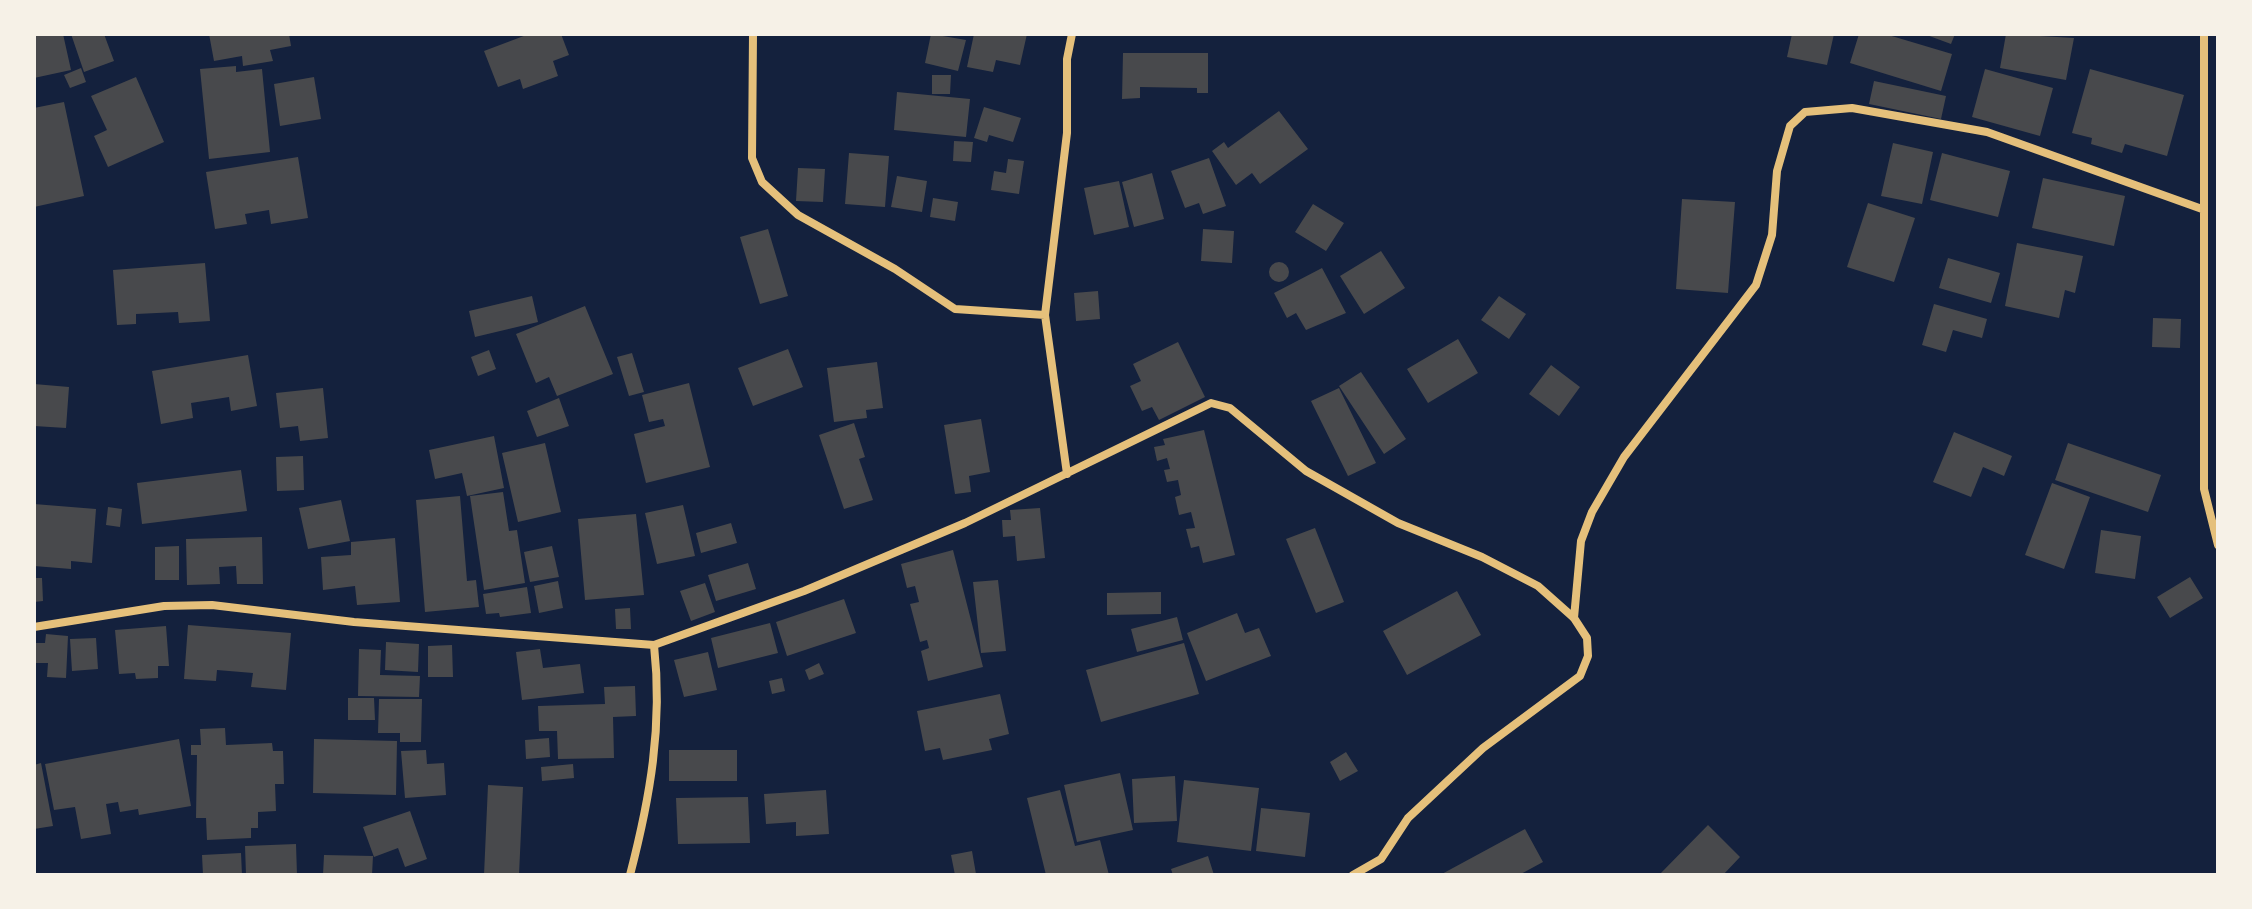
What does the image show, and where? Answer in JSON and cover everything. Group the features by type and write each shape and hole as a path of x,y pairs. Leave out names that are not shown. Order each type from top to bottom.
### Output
{"street":[{"path":"753,34 752,158 762,182 798,215 895,269 955,309 1045,315"},
{"path":"1067,474 1045,315 1067,133 1067,59 1072,34"},
{"path":"2204,34 2204,489 2218,545"},
{"path":"1574,618 1581,541 1592,512 1624,457 1756,285 1772,235 1777,171 1790,126 1805,112 1852,108 1987,132 2202,209"},
{"path":"34,627 164,606 212,605 354,622 654,645 819,585 965,523 1211,403 1230,408 1306,471 1398,523 1482,557 1538,586 1574,618 1587,638 1588,656 1580,676 1483,748 1408,818 1381,859 1353,875"},
{"path":"630,875 651,793 659,686 654,645"}],"building":[{"path":"34,34 63,34 71,70 34,78"},
{"path":"71,34 104,34 114,61 84,72"},
{"path":"209,34 289,34 291,46 270,50 273,61 243,66 242,56 214,61"},
{"path":"529,34 561,34 569,55 553,61 558,76 523,89 520,79 498,87 484,51"},
{"path":"931,34 966,40 958,71 925,63"},
{"path":"974,34 1027,34 1020,65 996,60 993,72 967,67"},
{"path":"1792,34 1834,34 1827,65 1787,57"},
{"path":"1859,34 1885,34 1952,54 1941,91 1850,63"},
{"path":"1924,34 1955,34 1951,44"},
{"path":"2006,34 2074,38 2066,80 2000,68"},
{"path":"1123,53 1208,53 1208,93 1197,93 1197,88 1140,87 1140,98 1122,99"},
{"path":"236,66 236,72 262,69 270,152 209,159 200,69"},
{"path":"81,68 86,82 70,88 64,75"},
{"path":"1985,69 2053,88 2040,136 1972,117"},
{"path":"2090,69 2184,95 2167,156 2125,144 2122,153 2091,144 2092,138 2072,133"},
{"path":"932,75 951,75 950,94 932,94"},
{"path":"136,77 164,142 108,167 94,136 107,130 91,96"},
{"path":"314,77 321,119 280,126 274,84"},
{"path":"1874,81 1946,96 1941,119 1869,104"},
{"path":"897,92 970,99 966,137 894,130"},
{"path":"64,102 84,196 34,207 34,108"},
{"path":"984,107 1021,118 1013,142 989,135 987,142 974,138"},
{"path":"1279,111 1308,149 1260,184 1252,173 1236,185 1212,151 1224,142 1228,148"},
{"path":"954,141 973,142 971,162 953,161"},
{"path":"1893,143 1933,152 1922,204 1881,196"},
{"path":"849,153 889,156 885,207 845,204"},
{"path":"1942,153 2010,171 1998,217 1930,200"},
{"path":"298,157 308,218 271,224 269,210 245,214 247,224 215,229 206,172"},
{"path":"1209,158 1226,206 1203,214 1199,203 1185,208 1171,171"},
{"path":"1008,159 1024,161 1019,194 991,190 994,171 1006,173"},
{"path":"798,168 825,169 823,202 796,201"},
{"path":"1152,173 1164,219 1134,227 1122,182"},
{"path":"897,176 927,181 922,212 891,207"},
{"path":"2043,178 2125,196 2114,246 2032,228"},
{"path":"1119,181 1129,227 1094,235 1084,188"},
{"path":"933,198 958,202 955,221 930,217"},
{"path":"1682,199 1735,202 1728,293 1676,289"},
{"path":"1868,203 1915,218 1894,282 1847,267"},
{"path":"1313,204 1344,223 1326,251 1295,232"},
{"path":"768,229 788,296 760,304 740,237"},
{"path":"1203,229 1234,231 1232,263 1201,261"},
{"path":"2017,243 2083,256 2075,293 2065,290 2059,318 2005,306"},
{"path":"1381,251 1405,288 1364,314 1340,276"},
{"path":"1948,258 2000,273 1991,303 1939,288"},
{"path":"1279,262 1286,265 1289,272 1286,279 1279,282 1272,279 1269,272 1272,265"},
{"path":"205,263 210,321 179,323 178,312 136,314 136,324 117,325 113,270"},
{"path":"1322,268 1346,313 1306,330 1296,313 1287,318 1274,293"},
{"path":"1098,291 1100,319 1076,321 1074,293"},
{"path":"532,296 538,322 475,337 469,311"},
{"path":"1499,296 1526,314 1509,339 1481,320"},
{"path":"1934,304 1987,319 1982,338 1953,330 1946,352 1922,345"},
{"path":"585,306 613,374 557,396 549,377 536,383 516,334"},
{"path":"2153,318 2181,319 2180,348 2152,347"},
{"path":"1458,339 1478,373 1428,403 1407,369"},
{"path":"1178,342 1205,397 1159,420 1152,407 1142,411 1130,386 1141,381 1133,364"},
{"path":"788,349 803,387 753,406 738,368"},
{"path":"489,350 496,369 478,376 471,357"},
{"path":"632,353 644,392 629,396 617,357"},
{"path":"248,355 257,406 231,411 229,397 191,403 193,418 161,424 152,371"},
{"path":"877,362 883,408 866,410 867,418 834,422 827,368"},
{"path":"1551,365 1580,387 1559,416 1529,394"},
{"path":"1361,372 1406,439 1384,454 1339,386"},
{"path":"689,383 710,467 646,483 634,434 665,426 663,419 649,422 642,395"},
{"path":"34,384 69,387 66,428 34,426"},
{"path":"323,388 328,438 300,441 298,426 280,428 276,393"},
{"path":"1339,388 1376,463 1348,476 1311,401"},
{"path":"559,398 569,426 537,437 527,411"},
{"path":"981,419 990,472 969,476 971,492 955,494 944,425"},
{"path":"854,423 865,457 859,459 873,500 844,509 819,435"},
{"path":"1204,430 1235,555 1203,563 1199,546 1191,548 1186,529 1195,528 1191,512 1179,515 1175,497 1181,495 1178,480 1167,482 1164,470 1170,469 1167,458 1157,461 1154,447 1165,445 1163,439"},
{"path":"1954,432 2012,456 2004,476 1983,467 1971,497 1933,482"},
{"path":"494,436 504,488 467,496 462,473 435,479 429,450"},
{"path":"545,443 561,512 518,522 502,453"},
{"path":"2068,443 2161,475 2148,512 2055,480"},
{"path":"303,456 304,490 277,491 276,457"},
{"path":"241,470 247,511 142,524 137,483"},
{"path":"2052,483 2090,497 2064,569 2025,555"},
{"path":"503,492 509,531 517,530 525,583 484,590 470,496"},
{"path":"460,496 467,581 476,580 479,607 425,612 416,500"},
{"path":"341,500 350,541 308,549 299,508"},
{"path":"34,504 96,509 92,563 71,561 71,569 34,566"},
{"path":"683,505 695,556 657,564 645,513"},
{"path":"108,507 122,509 120,527 106,525"},
{"path":"1040,508 1045,558 1017,561 1015,536 1003,537 1002,520 1011,520 1010,510"},
{"path":"636,514 644,595 585,600 578,519"},
{"path":"731,523 737,543 701,553 696,533"},
{"path":"1315,528 1344,602 1316,613 1286,539"},
{"path":"2101,530 2141,536 2135,579 2095,573"},
{"path":"262,537 263,584 237,584 236,566 219,567 220,584 187,585 186,539"},
{"path":"395,538 400,602 357,605 355,586 323,590 321,557 351,555 351,542"},
{"path":"179,546 179,580 155,580 155,547"},
{"path":"552,546 559,577 530,582 524,552"},
{"path":"953,550 983,667 928,681 921,651 929,648 927,640 920,642 910,604 919,602 915,586 907,588 901,564"},
{"path":"748,563 756,589 716,601 708,575"},
{"path":"2190,577 2203,598 2170,618 2157,597"},
{"path":"34,578 42,578 43,601 34,602"},
{"path":"998,580 1006,651 981,653 973,582"},
{"path":"558,581 563,608 539,613 534,586"},
{"path":"705,583 715,612 691,621 680,591"},
{"path":"527,587 531,613 500,617 499,613 486,614 483,594"},
{"path":"1457,591 1481,635 1407,675 1383,631"},
{"path":"1161,592 1161,614 1107,615 1107,593"},
{"path":"844,599 856,633 787,656 776,622"},
{"path":"630,608 631,629 616,629 615,609"},
{"path":"1237,613 1245,633 1259,628 1271,656 1206,681 1187,633"},
{"path":"1177,617 1183,640 1137,652 1131,629"},
{"path":"770,623 778,653 718,668 711,638"},
{"path":"188,625 291,633 286,690 251,687 253,673 217,670 216,681 184,679"},
{"path":"166,626 169,666 158,666 158,678 136,679 135,673 119,674 115,630"},
{"path":"46,634 68,636 66,678 47,677 48,663 34,663 34,643 45,643"},
{"path":"96,638 98,669 72,671 70,639"},
{"path":"386,642 419,644 418,672 385,670"},
{"path":"1184,643 1199,694 1101,722 1086,670"},
{"path":"452,645 453,677 428,677 428,646"},
{"path":"359,649 381,650 380,675 420,676 419,697 358,696"},
{"path":"540,649 543,668 580,664 584,693 522,700 516,652"},
{"path":"708,652 717,690 684,697 674,660"},
{"path":"819,663 824,674 809,680 805,670"},
{"path":"782,678 785,691 772,694 769,681"},
{"path":"635,686 636,716 613,717 614,758 558,759 557,731 539,731 538,706 605,704 604,687"},
{"path":"1000,694 1009,734 989,739 992,750 943,760 940,748 925,751 917,711"},
{"path":"348,698 374,698 375,720 348,720"},
{"path":"379,699 422,699 421,742 400,742 400,733 378,733"},
{"path":"225,728 226,745 272,743 273,751 283,751 284,784 275,784 276,811 258,812 258,828 251,828 251,838 207,840 206,818 196,818 197,755 191,755 191,745 201,745 200,729"},
{"path":"549,738 550,757 526,759 525,740"},
{"path":"179,739 191,806 139,815 138,809 120,812 118,802 106,804 111,834 81,839 75,807 54,810 45,764"},
{"path":"314,739 397,741 396,795 313,793"},
{"path":"426,750 427,764 444,763 446,795 405,798 401,751"},
{"path":"669,750 737,750 737,781 669,781"},
{"path":"1346,752 1358,771 1340,781 1330,762"},
{"path":"41,763 53,826 34,829 34,765"},
{"path":"573,764 574,778 542,781 541,767"},
{"path":"1120,773 1133,830 1077,842 1064,785"},
{"path":"1175,776 1177,821 1134,823 1132,779"},
{"path":"1184,780 1259,788 1251,851 1177,842"},
{"path":"488,785 523,787 519,875 484,875"},
{"path":"826,790 829,834 796,836 796,822 766,824 764,794"},
{"path":"1060,790 1075,846 1100,840 1109,875 1046,875 1027,798"},
{"path":"748,797 750,843 678,844 676,798"},
{"path":"1261,808 1310,813 1305,857 1256,851"},
{"path":"410,811 427,859 405,867 398,848 374,857 363,827"},
{"path":"1708,825 1740,857 1723,875 1659,875"},
{"path":"1525,829 1543,862 1519,875 1440,875"},
{"path":"296,844 297,875 246,875 245,846"},
{"path":"972,851 976,874 955,875 951,855"},
{"path":"241,853 242,875 203,875 202,855"},
{"path":"324,855 373,856 372,875 323,875"},
{"path":"1208,856 1214,875 1173,875 1171,869"}]}
